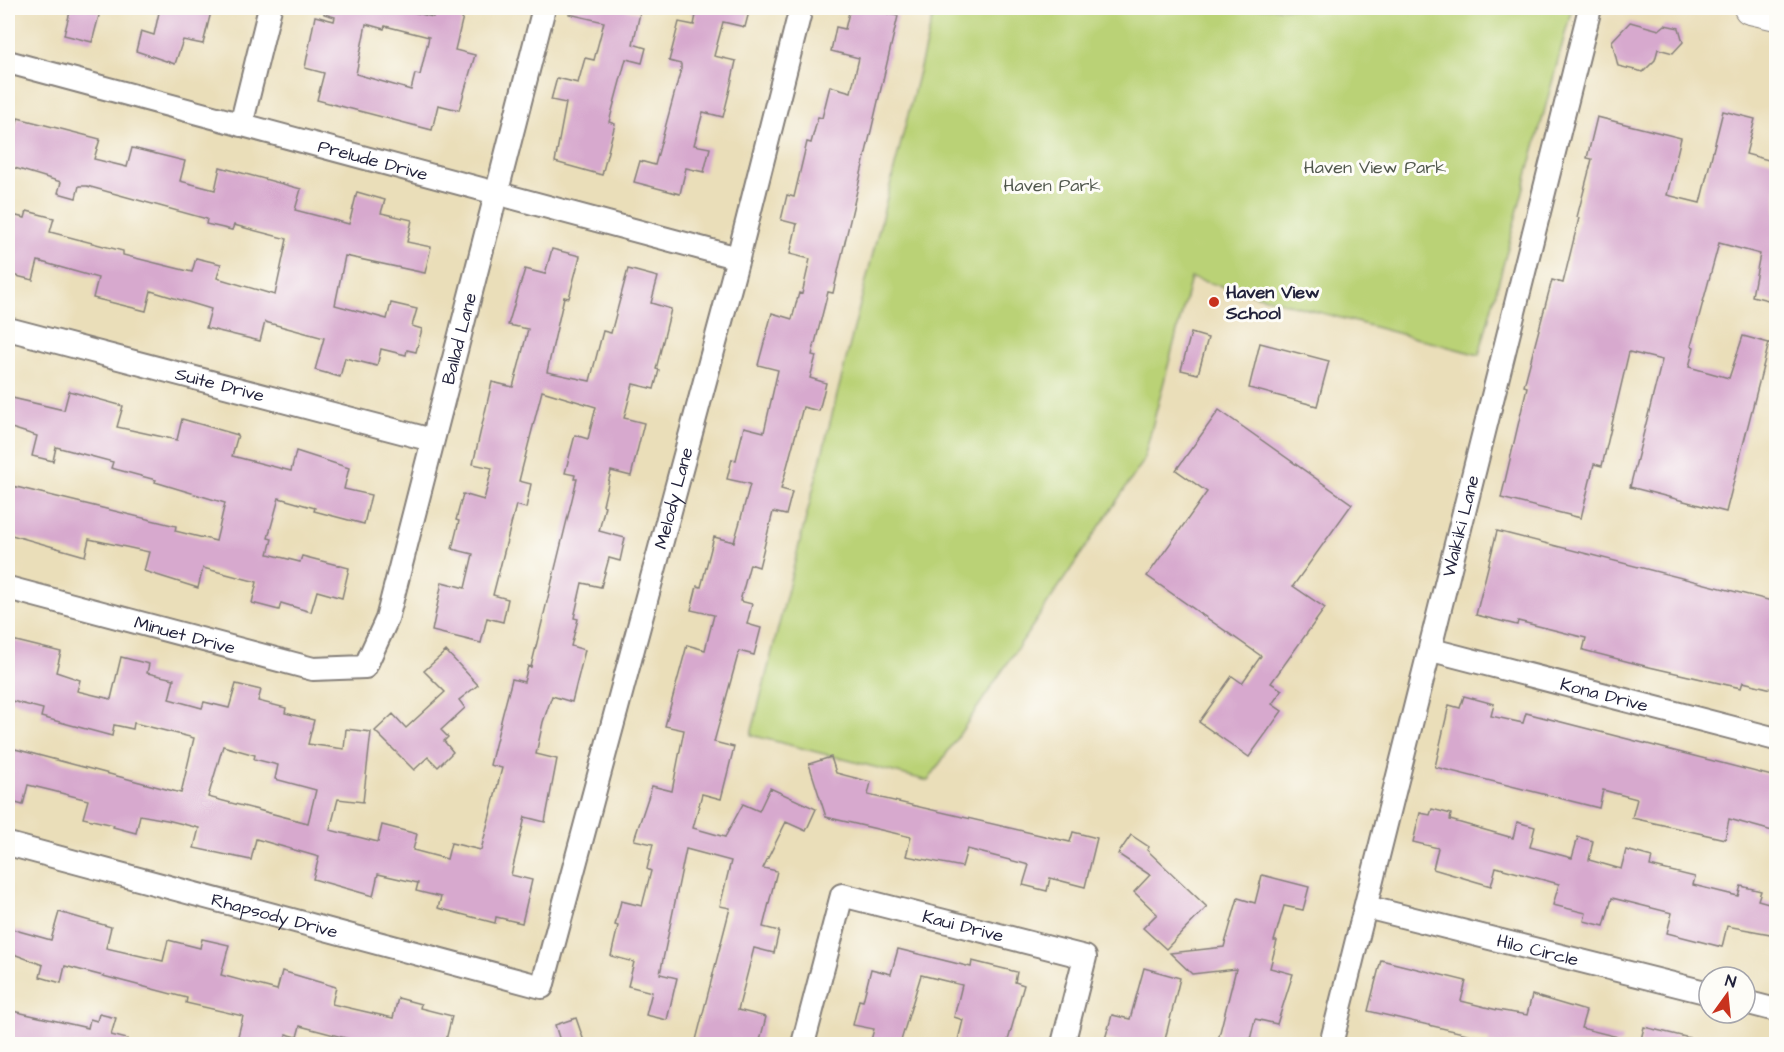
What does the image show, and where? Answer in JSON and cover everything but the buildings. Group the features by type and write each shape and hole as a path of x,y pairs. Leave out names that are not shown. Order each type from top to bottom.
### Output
{"main road":[{"path":"1750,8 1776,14"}],"street":[{"path":"241,125 270,8"},
{"name":"Ballad Lane","path":"364,667 387,619 544,8"},
{"name":"Melody Lane","path":"542,987 738,258 801,8"},
{"name":"Waikiki Lane","path":"1331,1044 1432,650 1590,8"},
{"name":"Prelude Drive","path":"8,62 738,258"},
{"name":"Suite Drive","path":"8,329 432,440"},
{"name":"Minuet Drive","path":"8,588 313,669 364,667"},
{"name":"Kona Drive","path":"1432,650 1776,739"},
{"name":"Rhapsody Drive","path":"8,844 542,987"},
{"name":"Kaui Drive","path":"803,1044 842,895 1085,957 1063,1044"},
{"name":"Hilo Circle","path":"1366,907 1697,990"},
{"path":"1757,1005 1776,1010"}],"green space":[{"name":"Haven Park","path":"935,8 1572,8 1479,355 1191,278 1143,462 928,781 751,735"}],"place":[{"name":"Haven View School","path":"1214,302"}],"park label":[{"name":"Haven View Park","path":"1375,167"}]}
